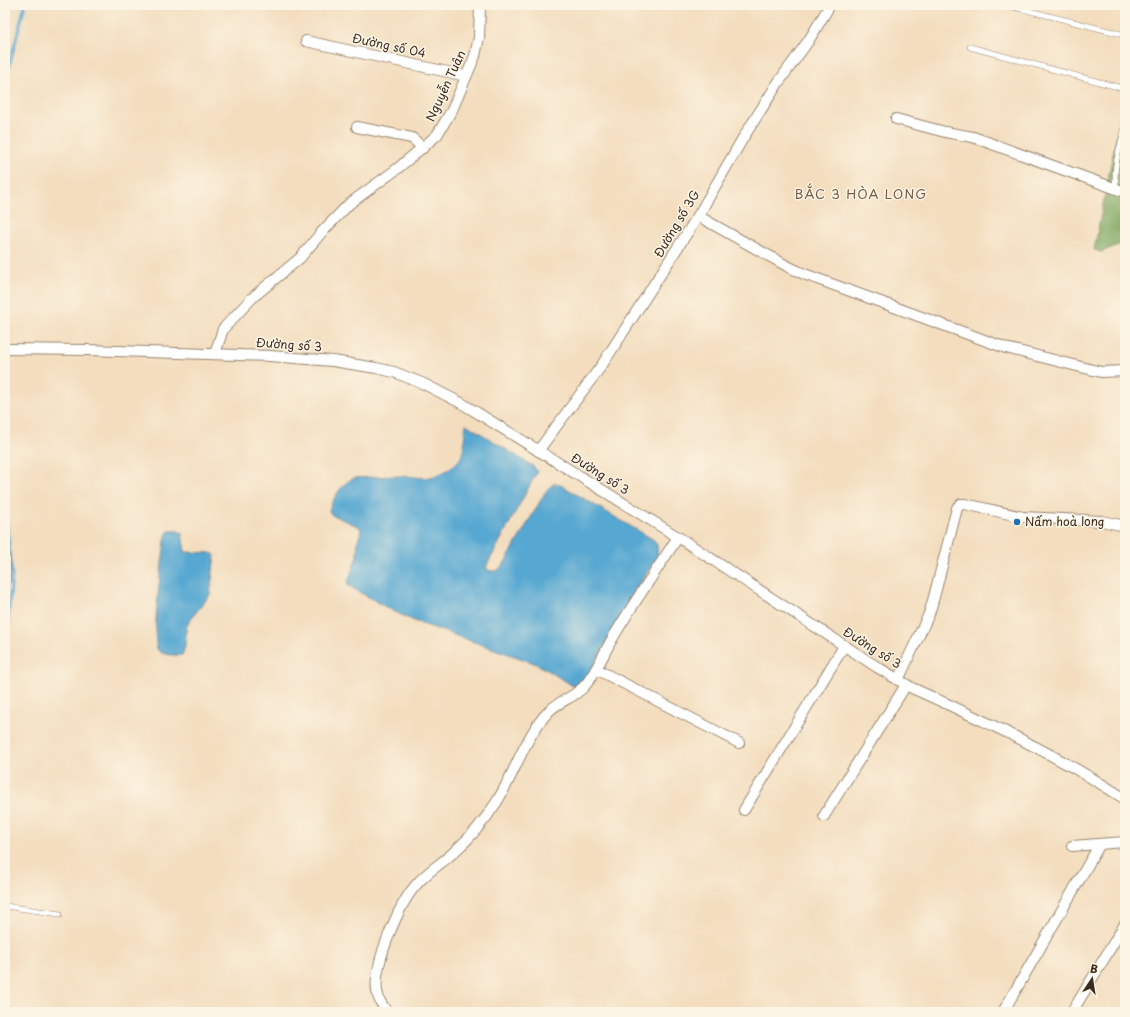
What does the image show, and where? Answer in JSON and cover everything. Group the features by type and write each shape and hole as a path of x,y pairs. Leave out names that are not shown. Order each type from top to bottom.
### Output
{"street":[{"name":"Nguyễn Tuân","path":"215,354 223,329 252,298 300,258 321,233 349,204 397,169 438,135 452,110 475,56 480,37 480,5"},
{"name":"Đường số 3G","path":"538,451 602,365 698,216 743,138 778,83 809,40 830,5"},
{"name":"Đường số 04","path":"306,42 466,76"},
{"path":"896,119 945,132 973,137 1121,190"},
{"path":"357,127 412,138 423,148"},
{"path":"698,216 780,263 804,274 965,334 1006,348 1074,366 1101,372 1125,371"},
{"name":"Đường số 3","path":"5,349 270,356 333,361 394,372 424,384 457,401 678,537 844,646 902,682 1031,745 1098,782 1125,799"},
{"path":"824,816 902,682 929,614 957,508 961,504 1023,517 1102,521 1125,526"},
{"path":"388,1012 381,1004 377,990 379,968 388,938 410,893 425,875 455,851 496,803 531,735 548,712 574,696 586,684 611,641 678,537"},
{"path":"5,559 5,582"},
{"path":"744,810 844,646"},
{"path":"596,669 739,743"},
{"path":"1072,846 1125,842"},
{"path":"1003,1012 1100,844"},
{"path":"1072,1012 1125,924"}],"lane":[{"path":"1006,5 1125,35"},
{"path":"970,47 1125,89"},
{"path":"1121,190 1115,181 1114,173 1125,126"},
{"path":"5,906 60,914"}],"green space":[{"path":"1125,93 1125,245 1121,244 1101,252 1094,250"}],"water":[{"path":"466,424 534,467 537,472 486,567 489,571 496,571 503,566 546,491 553,484 559,484 654,540 657,545 658,557 629,600 592,669 579,686 575,687 537,664 414,621 347,585 357,556 358,540 361,532 360,527 332,515 329,511 342,487 355,478 405,476 427,478 446,471 459,460 463,452"},
{"path":"169,531 178,531 182,533 185,552 211,553 215,555 210,595 187,625 185,647 182,655 170,655 160,652 156,643 156,615 160,580 165,540"}],"waterway":[{"path":"5,82 25,5"},
{"path":"5,511 12,575 5,651"}],"place":[{"name":"Nấm hoà long","path":"1017,522"}],"district":[{"name":"BẮC 3 HÒA LONG","path":"861,194"}]}
